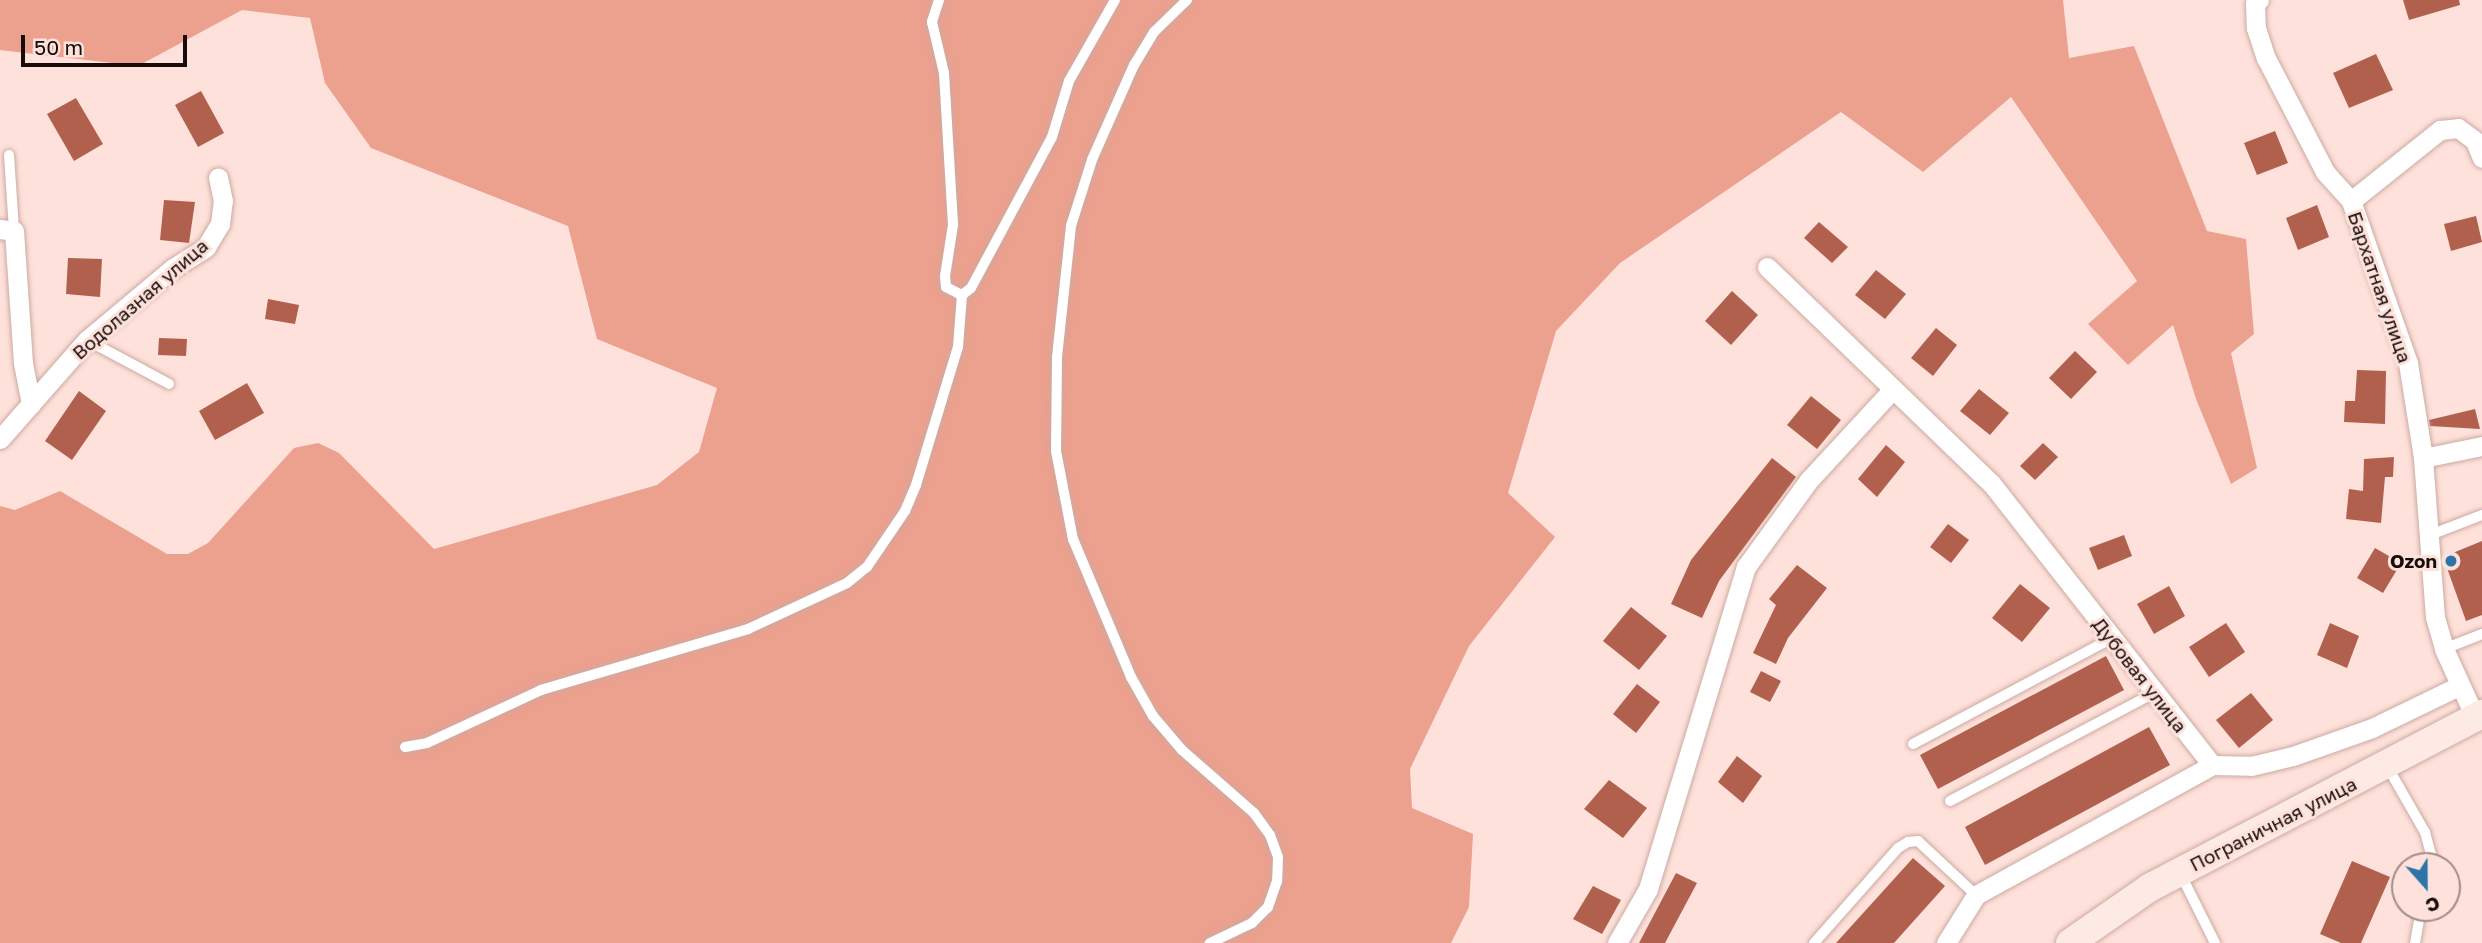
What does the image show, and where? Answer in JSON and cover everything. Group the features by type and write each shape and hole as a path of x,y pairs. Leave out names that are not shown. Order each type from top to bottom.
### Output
{"main road":[{"name":"Пограничная улица","path":"2070,943 2119,906 2179,872 2479,716"}],"street":[{"name":"Бархатная улица","path":"2259,0 2255,4 2256,28 2266,58 2325,172 2351,201 2408,363 2423,458 2432,588 2444,649 2459,686 2479,716"},
{"path":"2351,201 2440,130 2458,128 2475,141 2482,158"},
{"name":"Водолазная улица","path":"0,439 87,340 173,268 206,247 220,224 223,201 218,178"},
{"path":"7,230 23,363 31,404"},
{"name":"Дубовая улица","path":"1767,267 1991,483 2112,638 2152,694 2212,765"},
{"path":"1617,943 1648,889 1746,567 1809,480 1892,390"},
{"path":"2423,458 2482,446"},
{"path":"1946,943 1976,895 2212,765 2251,766 2292,755 2372,728 2459,686"}],"lane":[{"path":"939,0 932,22 944,74 953,225 945,276 946,287 962,295"},
{"path":"405,747 427,743 541,690 748,629 824,597 857,575 905,512 916,485 958,347 962,295 971,288 1052,137 1069,81 1115,0"},
{"path":"1187,0 1154,32 1134,65 1092,160 1071,226 1057,358 1056,451 1073,540 1131,677 1153,716 1182,750 1254,813 1270,835 1278,857 1277,881 1268,907 1252,922 1210,943"},
{"path":"7,230 9,155"},
{"path":"87,340 169,384"},
{"path":"2430,535 2482,514"},
{"path":"2444,649 2482,634"},
{"path":"1913,744 2112,638"},
{"path":"1950,801 2152,694"},
{"path":"2387,765 2425,832 2430,852"},
{"path":"1814,943 1898,848 1908,842 1918,841 1976,895"},
{"path":"2179,872 2215,943"},
{"path":"2415,943 2419,922"}],"shaded area":[{"path":"0,0 2063,0 2069,58 2134,46 2207,231 2246,239 2254,334 2231,353 2257,468 2231,484 2196,399 2173,325 2128,365 2088,324 2137,281 2011,97 1923,172 1841,112 1620,263 1556,331 1508,493 1555,537 1469,646 1410,769 1412,808 1473,834 1469,907 1451,943 0,943 0,506 15,510 60,491 167,554 188,554 208,543 294,448 318,443 339,453 434,549 657,485 699,452 717,388 597,339 568,226 371,148 325,83 310,18 242,10 138,66 0,50"}],"building":[{"path":"2403,0 2459,0 2460,5 2409,20"},
{"path":"2376,54 2393,90 2349,108 2333,73"},
{"path":"201,91 224,133 198,147 175,105"},
{"path":"76,98 103,144 74,161 47,114"},
{"path":"2275,131 2288,163 2257,175 2244,143"},
{"path":"164,200 195,202 189,243 160,240"},
{"path":"2317,205 2329,237 2298,250 2286,218"},
{"path":"2476,216 2482,242 2451,251 2444,224"},
{"path":"1819,222 1848,247 1832,263 1804,238"},
{"path":"68,258 102,259 100,297 66,294"},
{"path":"1876,270 1906,294 1885,319 1855,295"},
{"path":"1732,291 1758,315 1731,345 1705,321"},
{"path":"268,299 299,305 295,324 265,319"},
{"path":"1936,328 1957,345 1933,376 1911,358"},
{"path":"159,338 187,339 186,356 158,355"},
{"path":"2075,351 2097,372 2071,399 2049,378"},
{"path":"2357,370 2386,371 2385,424 2344,422 2345,401 2355,401"},
{"path":"247,383 264,413 215,440 199,411"},
{"path":"1979,389 2009,413 1990,435 1960,411"},
{"path":"79,391 106,411 72,460 45,441"},
{"path":"1811,396 1841,420 1817,449 1787,425"},
{"path":"2475,409 2480,429 2430,426 2429,420"},
{"path":"2043,443 2058,457 2035,480 2020,466"},
{"path":"1886,445 1905,462 1877,497 1858,479"},
{"path":"2394,457 2393,477 2385,477 2381,523 2346,519 2349,489 2363,491 2364,459"},
{"path":"1772,458 1796,477 1719,581 1702,618 1671,604 1691,560"},
{"path":"1948,524 1969,540 1951,563 1930,547"},
{"path":"2124,535 2132,556 2098,570 2089,548"},
{"path":"2482,541 2482,615 2466,621 2443,557"},
{"path":"2375,548 2401,563 2383,593 2357,578"},
{"path":"1797,565 1827,588 1788,638 1776,664 1753,653 1776,605 1769,599"},
{"path":"2020,584 2050,608 2022,642 1992,618"},
{"path":"2169,586 2185,616 2154,634 2137,604"},
{"path":"1631,607 1667,636 1639,670 1603,641"},
{"path":"2226,623 2245,652 2209,677 2189,647"},
{"path":"2330,623 2359,636 2347,668 2317,655"},
{"path":"2106,656 2124,690 1938,789 1920,755"},
{"path":"1761,671 1781,681 1770,702 1750,692"},
{"path":"1637,684 1660,702 1636,733 1613,714"},
{"path":"2251,693 2273,720 2239,748 2216,720"},
{"path":"2149,727 2170,765 1985,865 1965,827"},
{"path":"1737,756 1762,776 1743,803 1718,782"},
{"path":"1609,780 1647,808 1623,838 1584,809"},
{"path":"1913,858 1945,886 1894,943 1836,943"},
{"path":"2352,861 2390,877 2361,943 2341,943 2320,934"},
{"path":"1676,873 1697,883 1665,943 1639,943"},
{"path":"1593,886 1621,900 1602,934 1573,919"}],"place":[{"name":"Ozon","path":"2451,561"}]}
